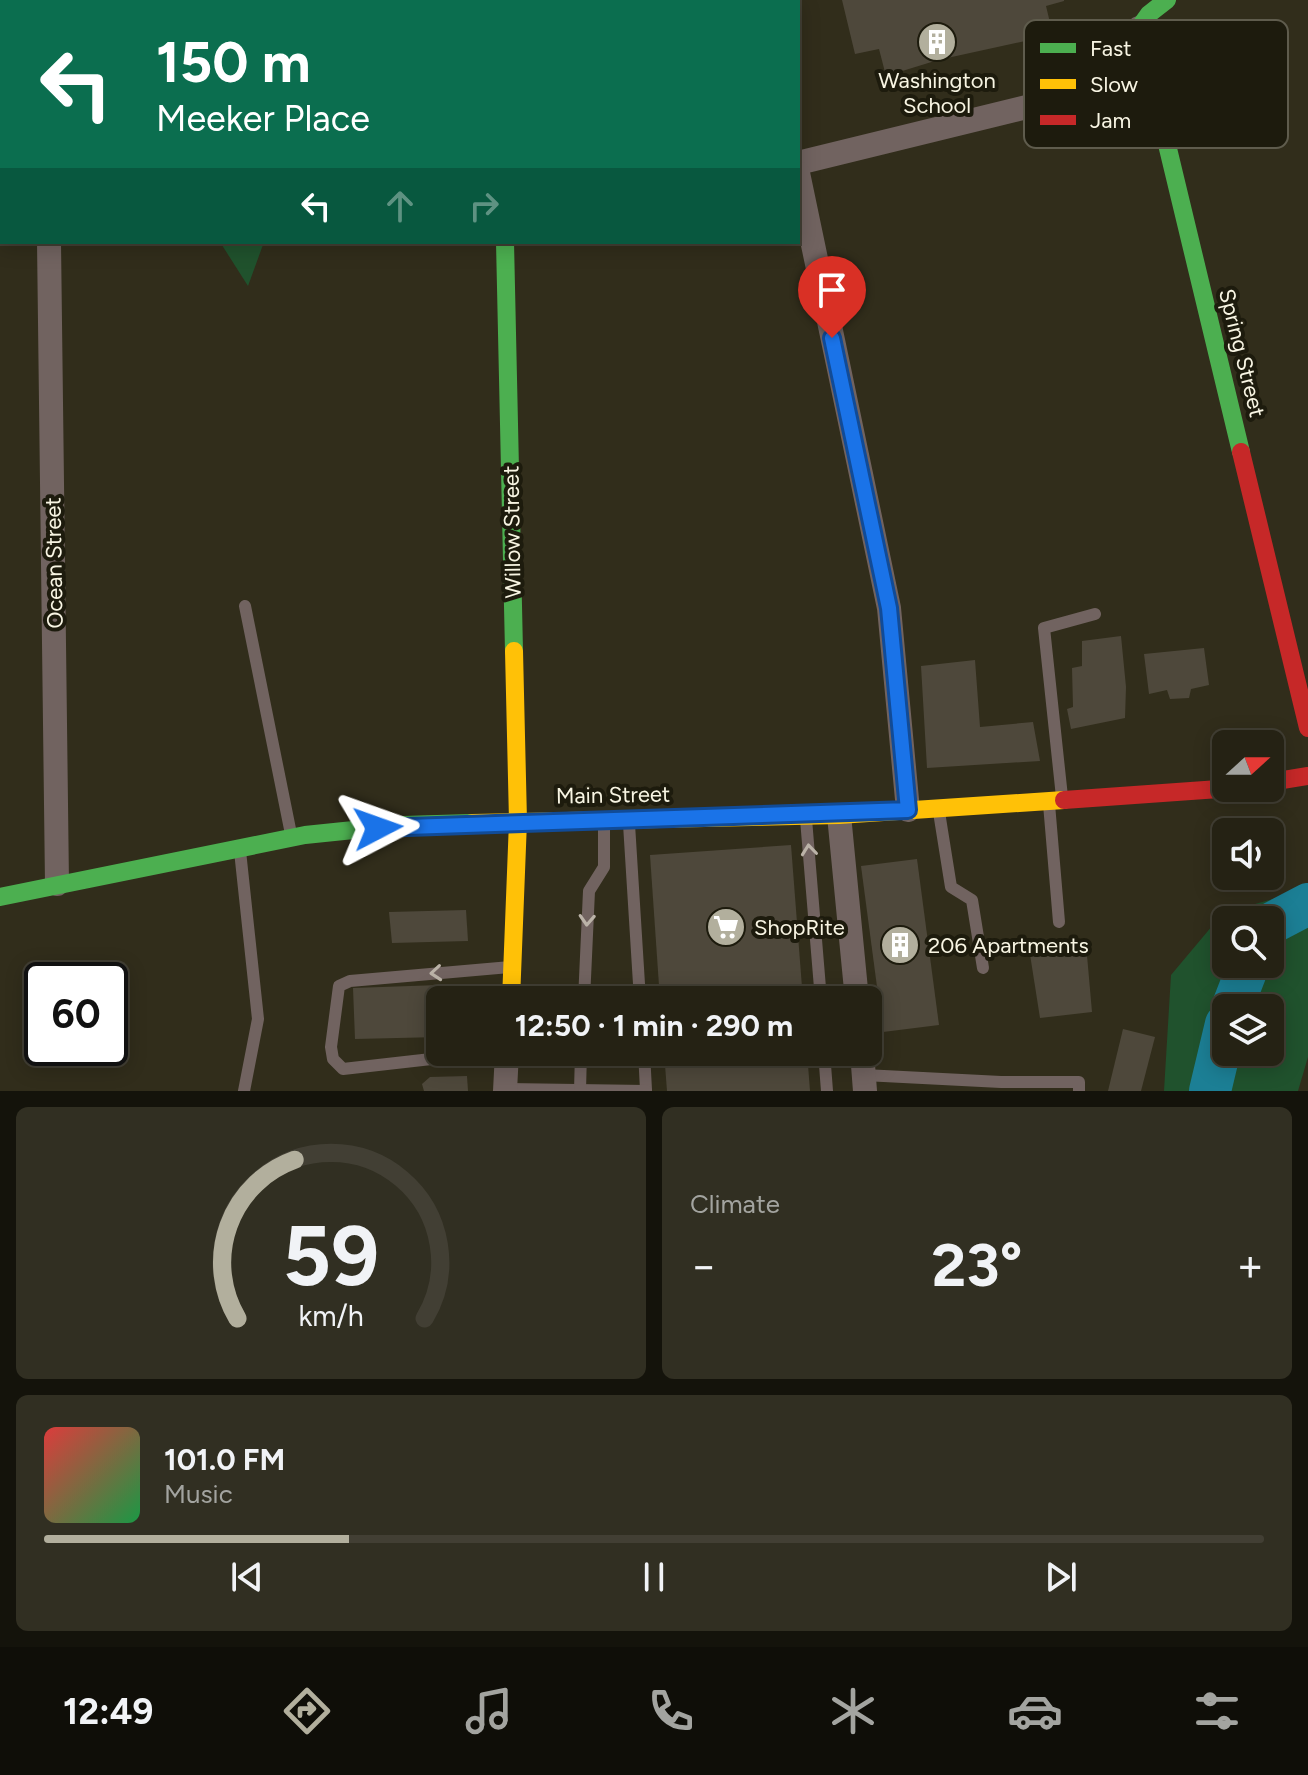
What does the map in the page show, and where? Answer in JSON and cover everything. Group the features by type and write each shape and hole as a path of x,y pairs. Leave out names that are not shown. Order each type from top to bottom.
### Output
{"street":[{"path":"1145,20 1167,0"},
{"path":"800,163 1024,108"},
{"name":"Spring Street","path":"1169,148 1293,643 1308,728"},
{"path":"800,183 889,608 908,810"},
{"name":"Ocean Street","path":"49,244 57,884"},
{"name":"Willow Street","path":"505,244 518,821 512,986"},
{"path":"1284,780 1308,776"},
{"name":"Main Street","path":"0,897 292,837 402,825 839,815 1212,790"},
{"path":"839,815 856,986"},
{"path":"505,1090 506,1066"}],"lane":[{"path":"245,606 292,837"},
{"path":"1059,922 1056,801 1044,628 1095,614"},
{"path":"939,808 951,887 972,900 983,968"},
{"path":"805,815 820,986"},
{"path":"585,986 589,891 604,867 604,819"},
{"path":"629,819 639,986"},
{"path":"240,848 258,1019 244,1091"},
{"path":"426,1060 343,1069 333,1059 331,1047 339,986 350,981 514,967"},
{"path":"580,1090 581,1066"},
{"path":"505,1090 646,1091 645,1066"},
{"path":"825,1066 827,1091"},
{"path":"864,1073 1001,1082 1079,1082 1079,1091"}],"green space":[{"path":"221,244 263,244 248,286"},
{"path":"1308,889 1308,1057 1298,1091 1164,1091 1171,975 1212,926 1212,978 1284,978 1284,906 1248,906"}],"building":[{"name":"Washington School","path":"842,0 1064,0 1046,6 1049,20 1024,20 1024,41 938,60 886,76 879,49 855,54"},
{"path":"1121,636 1126,687 1125,718 1071,729 1067,709 1073,707 1072,668 1082,666 1082,641"},
{"path":"1204,648 1209,685 1191,689 1189,698 1170,699 1167,690 1149,694 1144,654"},
{"path":"975,660 980,727 1033,722 1040,761 927,768 921,666"},
{"name":"ShopRite","path":"791,845 802,986 659,986 650,855"},
{"name":"206 Apartments","path":"917,859 939,1025 883,1032 882,986 877,986 861,866"},
{"path":"466,910 468,941 392,943 389,912"},
{"path":"1086,944 1092,1012 1040,1018 1029,948"},
{"path":"468,984 426,986 426,1037 355,1039 353,988"},
{"path":"1123,1029 1155,1037 1141,1091 1108,1091"},
{"path":"665,1066 808,1066 810,1091 667,1091"},
{"path":"467,1076 468,1091 424,1091 422,1084 430,1077"}],"waterway":[{"path":"1284,917 1308,904"},
{"path":"1237,994 1244,978"},
{"path":"1210,1091 1216,1066"}],"traffic: fast":[{"path":"1145,20 1167,0"},
{"path":"1168,148 1241,452"},
{"path":"505,244 514,651"},
{"path":"0,897 305,835 402,825 472,823"}],"traffic: slow":[{"path":"512,986 518,821 514,651"},
{"path":"472,823 839,815 1064,800"}],"traffic: jam":[{"path":"1241,452 1308,728"},
{"path":"1284,780 1308,776"},
{"path":"1064,800 1212,789"}],"place":[{"name":"Washington School","path":"937,42"},
{"name":"ShopRite","path":"726,927"},
{"name":"206 Apartments","path":"900,945"}],"route":[{"path":"378,828 547,820 839,815 908,810 889,608 832,338"}]}
